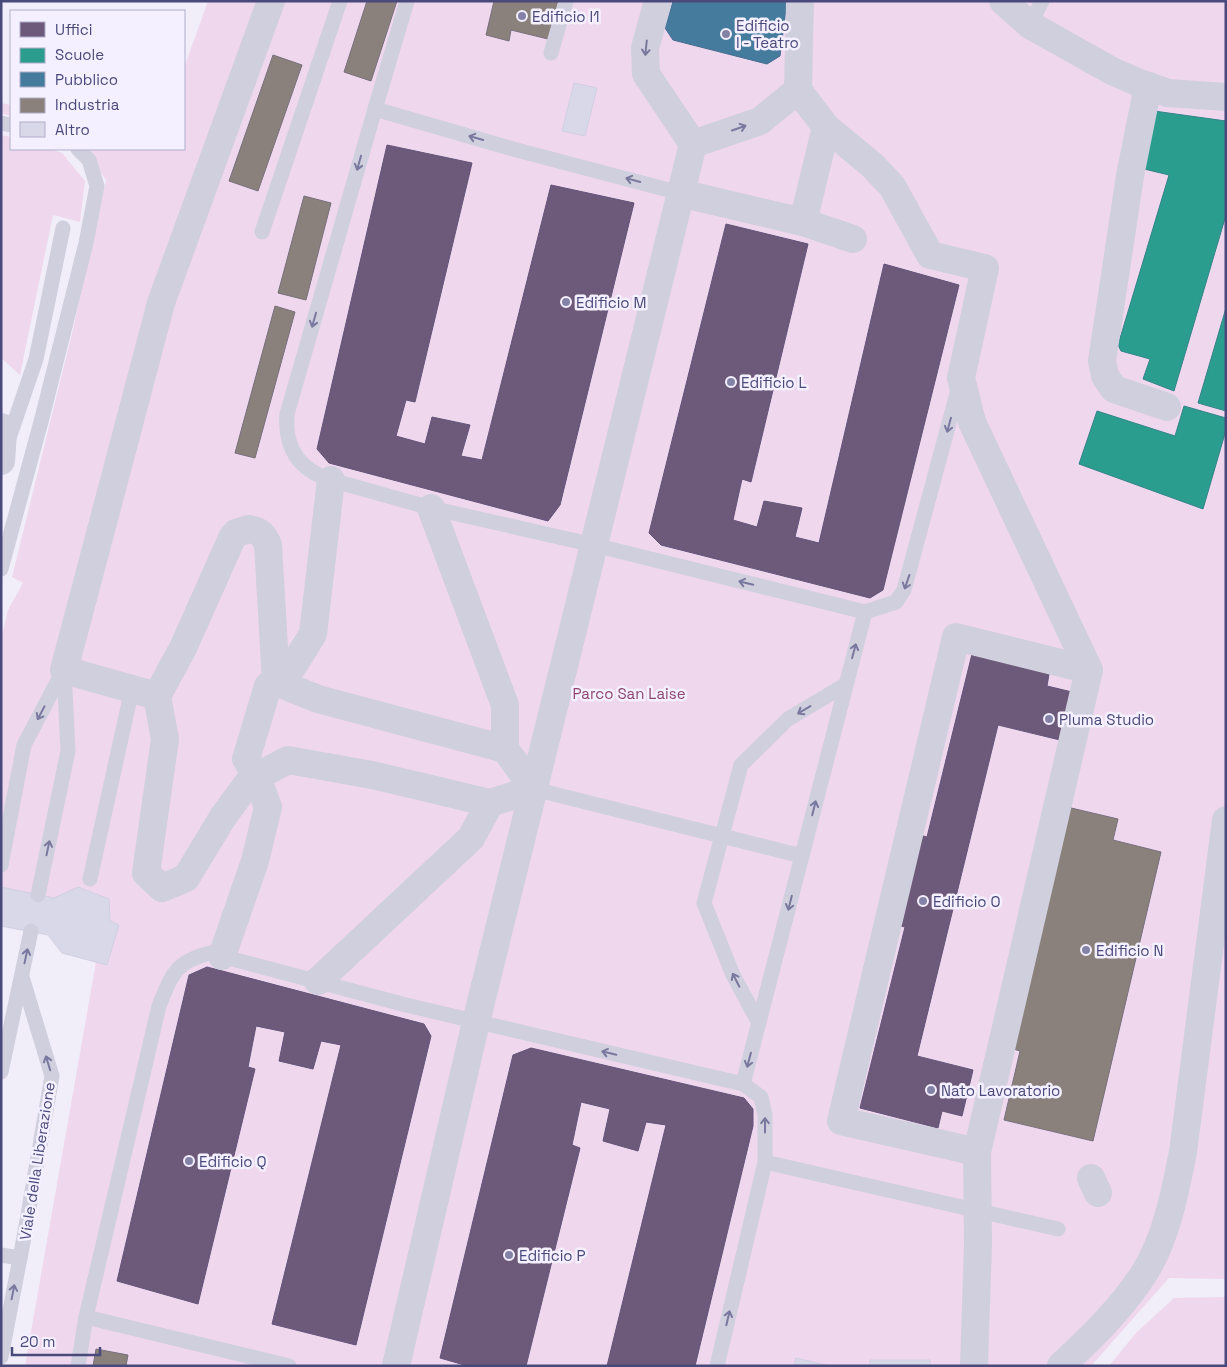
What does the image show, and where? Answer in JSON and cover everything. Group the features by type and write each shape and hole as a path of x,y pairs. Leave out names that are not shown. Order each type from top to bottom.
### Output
{"street":[{"path":"145,692 64,670 161,303 271,1"},
{"path":"396,1366 476,1022 693,144 646,74 645,48 658,1"},
{"path":"800,1 798,90 826,127 872,165 892,186 930,255 985,268 961,378 972,422 1089,670 977,1152 978,1244 974,1366"},
{"path":"1003,1 1030,25 1112,71 1168,93 1226,97"},
{"path":"1148,86 1130,176 1102,361 1105,376 1114,389 1167,406"},
{"path":"693,144 760,121 798,90"},
{"path":"803,222 826,127"},
{"path":"680,193 803,222 853,239"},
{"path":"1,427 2,460"},
{"path":"222,956 255,861 268,807 246,760 268,686 293,666 313,634 330,480"},
{"path":"431,508 505,705 505,749 534,789"},
{"path":"145,692 183,648 232,538 242,530 258,531 265,537 268,545 276,680"},
{"path":"977,1152 841,1121 845,1102 956,637 1089,670"},
{"path":"276,680 318,699 505,749"},
{"path":"145,692 165,739 146,873 162,888 186,878 223,817 253,775 288,760 372,775 490,803 534,789"},
{"path":"318,981 471,838 490,803"},
{"path":"1061,1366 1094,1336 1120,1306 1146,1271 1173,1201 1183,1152 1226,820"}],"lane":[{"path":"262,232 340,1"},
{"path":"407,1 374,109 287,414 286,429 295,457 305,468 317,476 431,508 594,545 864,612 896,602 904,590 961,378"},
{"path":"551,54 566,1"},
{"path":"1030,25 1042,1"},
{"path":"374,109 513,149 680,193"},
{"path":"1,569 59,350 98,186 89,160 79,150"},
{"path":"2,460 36,359 63,228"},
{"path":"743,1084 864,612"},
{"path":"1,865 24,745 64,670"},
{"path":"38,895 68,751 64,670"},
{"path":"759,1023 733,975 704,903 741,765 788,719 846,685"},
{"path":"90,879 145,692"},
{"path":"534,789 802,856"},
{"name":"Viale della Liberazione","path":"1,1072 31,931"},
{"path":"78,1366 86,1316 159,1006 172,974 191,958 210,953 476,1022 743,1084 761,1097 765,1115 765,1162 717,1366"},
{"name":"Viale della Liberazione","path":"1,1357 52,1076 22,977"},
{"path":"765,1162 1058,1229"},
{"name":"Viale della Liberazione","path":"1,1255 20,1258"},
{"path":"86,1316 289,1366"}],"green space":[{"name":"Parco San Laise","path":"208,1 1226,1 1226,1279 1169,1278 1091,1366 25,1366 96,962 48,935 1,926 1,640 8,610 23,583 12,577 73,329 106,180 87,150 185,150 185,65"},
{"path":"1,103 10,105 10,116 1,113"},
{"path":"1,135 10,137 10,150 53,150 62,153 85,181 80,222 53,215 20,375 1,358"},
{"path":"1226,1297 1226,1366 1109,1366 1136,1333 1174,1298"}],"building: Uffici":[{"name":"Edificio M","path":"387,145 472,163 415,402 406,400 396,436 425,444 432,417 470,425 461,456 482,460 551,185 634,203 560,505 548,521 329,463 317,449"},
{"name":"Edificio L","path":"726,224 808,244 751,482 742,479 733,520 757,527 764,501 802,508 795,537 819,543 884,264 959,285 883,590 870,598 661,545 649,533"},
{"name":"Edificio O","path":"972,654 1049,674 1047,686 1072,692 1060,740 998,725 917,1056 973,1070 962,1116 942,1111 938,1128 860,1108 905,927 887,923 909,832 927,837"},
{"name":"Edificio Q","path":"207,967 424,1024 431,1036 356,1345 272,1324 341,1045 321,1041 313,1069 279,1061 285,1032 256,1026 248,1067 255,1069 198,1304 117,1281 189,975"},
{"name":"Edificio P","path":"531,1048 744,1098 753,1109 753,1126 695,1366 607,1366 666,1125 646,1122 638,1151 603,1141 610,1109 581,1102 572,1145 580,1148 526,1366 468,1366 440,1358 513,1055"}],"building: Scuole":[{"path":"1154,111 1226,121 1226,215 1174,391 1143,379 1150,359 1121,351 1118,345 1169,175 1136,167"},
{"path":"1226,308 1226,411 1198,403"},
{"path":"1184,406 1226,418 1226,430 1203,509 1079,464 1097,411 1175,436"}],"building: Pubblico":[{"name":"Edificio I - Teatro","path":"673,1 787,1 780,56 767,64 673,40 665,28"}],"building: Industria":[{"path":"367,1 397,1 371,81 344,72"},
{"name":"Edificio I1","path":"494,1 558,1 548,39 511,30 509,41 486,35"},
{"path":"273,55 302,65 258,191 229,181"},
{"path":"304,196 331,203 306,300 278,293"},
{"path":"275,306 295,312 255,458 235,453"},
{"name":"Edificio N","path":"1067,807 1118,819 1113,840 1161,852 1093,1141 1004,1120 1020,1051 1010,1048"},
{"path":"96,1349 128,1355 126,1366 93,1366"}],"building: Altro":[{"path":"574,83 597,88 585,136 562,131"},
{"path":"1,887 54,898 78,887 109,899 110,921 119,925 107,965 62,953 48,935 1,926"},
{"path":"796,1358 830,1366 794,1366"},
{"path":"870,1360 930,1360 930,1366 870,1366"}],"place":[{"name":"Edificio I1","path":"522,16"},
{"name":"Edificio I - Teatro","path":"726,34"},
{"name":"Edificio M","path":"566,302"},
{"name":"Edificio L","path":"731,382"},
{"name":"Pluma Studio","path":"1049,719"},
{"name":"Edificio O","path":"923,901"},
{"name":"Edificio N","path":"1086,950"},
{"name":"Nato Lavoratorio","path":"931,1090"},
{"name":"Edificio Q","path":"189,1161"},
{"name":"Edificio P","path":"509,1255"}]}
